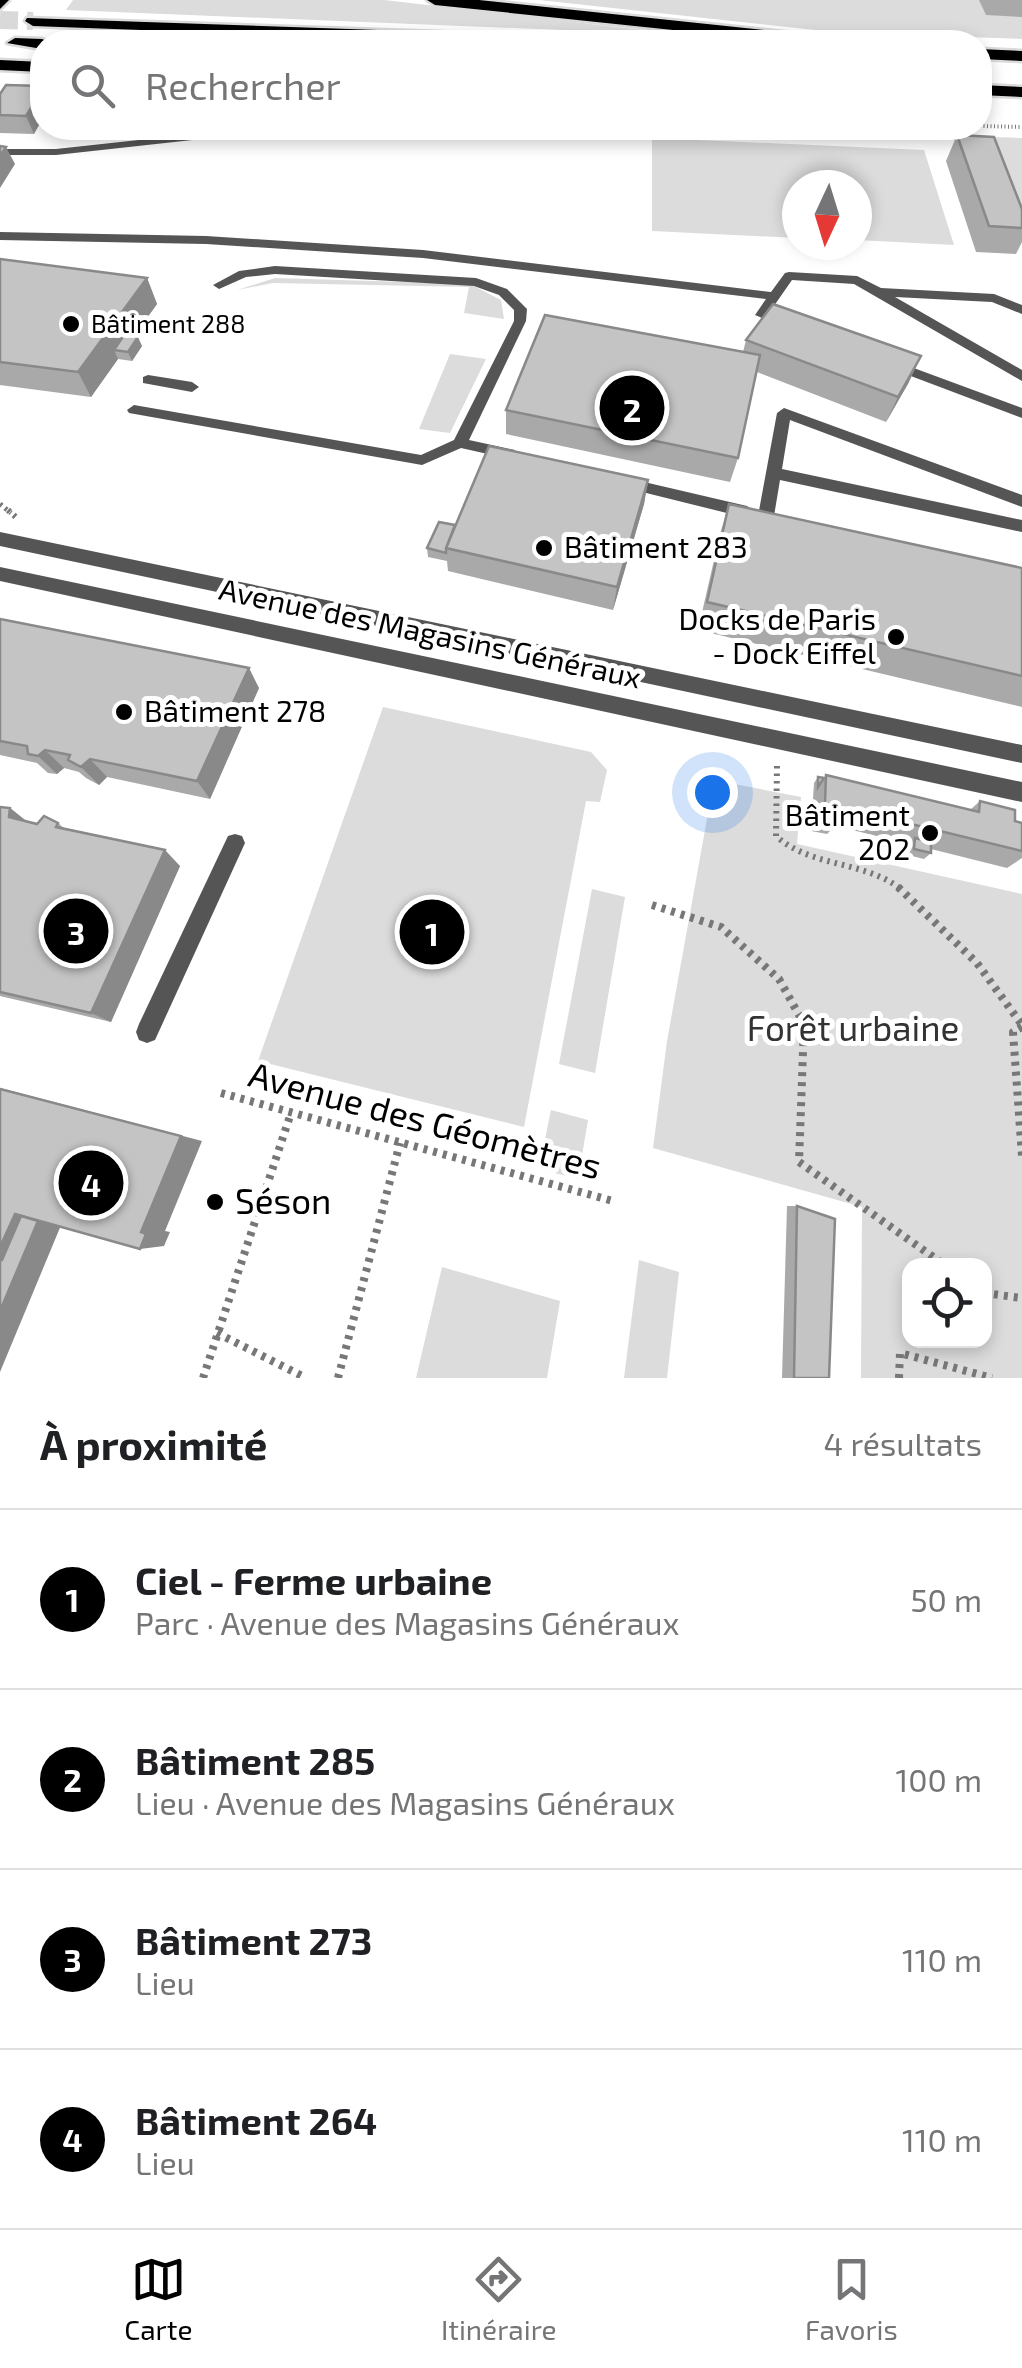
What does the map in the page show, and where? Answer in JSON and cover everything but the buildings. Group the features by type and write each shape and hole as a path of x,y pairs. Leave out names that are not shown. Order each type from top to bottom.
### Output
{"highway":[{"path":"436,0 717,30"},
{"path":"33,21 268,30"},
{"path":"15,43 30,44"},
{"path":"992,55 1022,56"},
{"path":"0,65 30,66"},
{"path":"992,91 1022,92"}],"street":[{"name":"Avenue des Magasins Généraux","path":"0,539 1022,754"},
{"name":"Avenue des Magasins Généraux","path":"0,574 1022,792"}],"lane":[{"path":"0,152 56,152 165,140"},
{"path":"0,236 192,240 422,254 774,296"},
{"path":"219,285 243,274 274,270 476,282 512,300 521,309 520,321 460,443"},
{"path":"799,329 762,315 789,276 856,280 1022,376"},
{"path":"875,292 994,298 1022,310"},
{"path":"873,357 1022,412"},
{"path":"148,380 192,387"},
{"path":"134,410 422,460 460,443 530,458"},
{"path":"766,516 784,413 1022,501"},
{"path":"774,473 1022,526"},
{"path":"614,479 784,520"},
{"path":"148,1032 234,842"}],"path":[{"path":"992,126 1022,127"},
{"path":"778,740 776,836 794,855 875,872 939,923 1008,995 1022,1026 1013,1032 1022,1156"},
{"path":"652,906 721,927 779,979 804,1024 800,1162 935,1258"},
{"name":"Avenue des Géomètres","path":"222,1094 613,1201"},
{"path":"203,1378 291,1113"},
{"path":"338,1378 400,1143"},
{"path":"992,1294 1022,1298"},
{"path":"217,1333 306,1378"},
{"path":"900,1378 900,1353 992,1378"}],"green space":[{"path":"73,0 384,0 643,30 562,30 66,10"},
{"path":"539,0 1022,0 1022,39 992,38 992,30 815,30"},
{"path":"993,137 1022,138 1022,211"},
{"path":"652,140 924,150 954,245 872,241 872,170 782,170 782,237 652,231"},
{"path":"275,278 470,284 501,300 504,319 464,313 469,287 273,283 237,290"},
{"path":"450,354 486,359 450,433 419,429"},
{"path":"383,707 591,752 607,770 600,802 586,801 524,1127 258,1061"},
{"name":"Forêt urbaine","path":"714,780 801,797 797,844 1022,894 1022,1378 861,1378 862,1207 653,1148 667,1041"},
{"path":"592,889 625,897 595,1073 559,1064"},
{"path":"551,1110 588,1120 578,1179 539,1169"},
{"path":"639,1260 679,1272 667,1378 624,1378"},
{"path":"442,1267 560,1301 547,1378 416,1378"}],"tunnel":[{"path":"0,20 33,21"}],"place":[{"name":"Bâtiment 288","path":"71,324"},
{"name":"Bâtiment 285","path":"632,408"},
{"name":"Bâtiment 283","path":"544,548"},
{"name":"Docks de Paris - Dock Eiffel","path":"896,637"},
{"name":"Bâtiment 278","path":"124,712"},
{"name":"Bâtiment 202","path":"930,833"},
{"name":"Bâtiment 273","path":"76,931"},
{"name":"Ciel - Ferme urbaine","path":"432,932"},
{"name":"Bâtiment 264","path":"91,1183"},
{"name":"Séson","path":"215,1202"}]}
